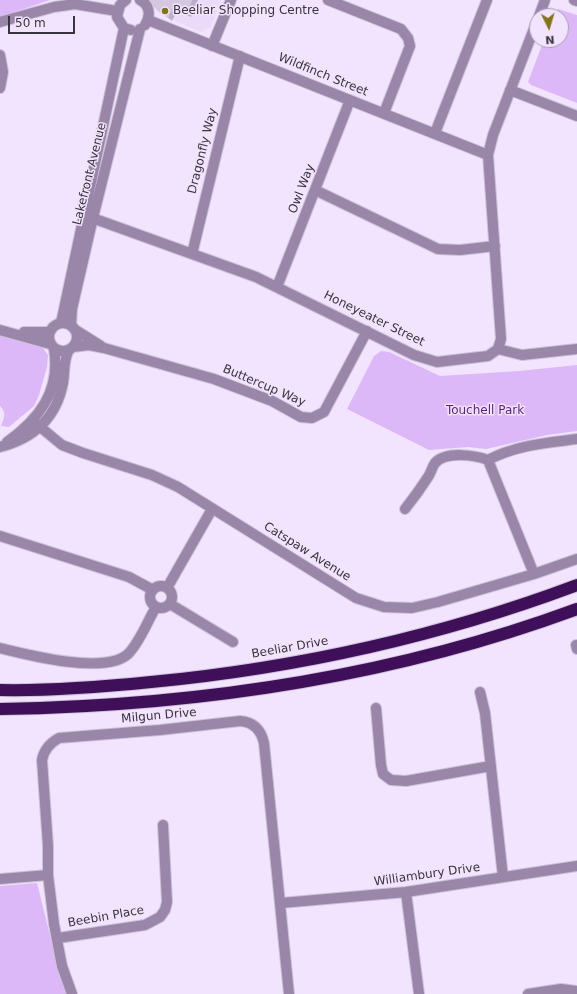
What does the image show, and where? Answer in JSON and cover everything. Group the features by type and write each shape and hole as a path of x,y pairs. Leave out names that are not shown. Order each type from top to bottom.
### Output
{"highway":[{"name":"Beeliar Drive","path":"0,690 94,688 190,678 280,665 462,624 577,585"},
{"path":"0,709 59,708 152,702 295,683 386,665 458,647 577,609"}],"street":[{"path":"126,0 120,5 117,12 117,17 124,28 133,30 140,29 148,20 148,7 140,0"},
{"path":"212,46 231,0"},
{"path":"328,0 401,29 408,38 410,46 384,113"},
{"path":"435,133 488,0"},
{"path":"0,22 54,7 75,4 117,12"},
{"name":"Wildfinch Street","path":"148,20 488,155"},
{"name":"Lakefront Avenue","path":"69,326 124,28"},
{"name":"Lakefront Avenue","path":"88,217 140,29"},
{"path":"529,41 493,135 488,155 501,331 498,349 522,355 577,349"},
{"path":"0,55 4,72 0,88"},
{"name":"Dragonfly Way","path":"192,254 240,56"},
{"path":"510,90 577,116"},
{"name":"Owl Way","path":"276,287 350,100"},
{"path":"315,190 438,250 460,250 495,246"},
{"name":"Honeyeater Street","path":"88,217 192,254 276,287 414,355 437,362 488,356 498,349"},
{"path":"0,447 37,424 55,407 60,395 66,356 77,336 69,326 54,326 50,332 56,362 53,383 37,424"},
{"name":"Buttercup Way","path":"69,326 104,348"},
{"path":"4,331 50,332"},
{"path":"4,331 52,346 62,352 71,348"},
{"name":"Buttercup Way","path":"71,348 89,345 104,348 214,379 272,401 301,417 312,418 324,412 367,331"},
{"name":"Catspaw Avenue","path":"37,424 62,445 152,475 178,487 356,598 384,607 412,608 432,604 534,574 577,559"},
{"path":"488,460 503,452 522,447 577,439"},
{"path":"405,509 429,476 435,463 442,458 461,455 478,456 488,460 534,574"},
{"path":"167,588 212,509"},
{"path":"0,536 122,574 152,590"},
{"path":"161,586 167,588 172,597 170,604 164,608 156,607 151,601 150,594 152,590 161,586"},
{"path":"170,604 233,642"},
{"path":"0,648 38,658 68,662 112,662 120,660 131,650 156,607"},
{"path":"480,692 485,713 503,877"},
{"path":"376,708 381,764 385,782 406,781 491,766"},
{"name":"Milgun Drive","path":"72,994 62,966 58,938 54,924 48,875 48,846 42,760 43,753 52,742 59,738 247,721 258,728 264,743 289,994"},
{"name":"Beebin Place","path":"58,938 138,927 153,922 160,917 165,910 167,902 163,825"},
{"name":"Williambury Drive","path":"281,903 406,892 577,866"},
{"path":"0,879 48,875"},
{"path":"406,892 418,994"},
{"path":"528,994 561,989 577,991"}],"shaded area":[{"path":"147,0 221,0 211,27 201,32 162,15 148,4"}],"green space":[{"path":"0,0 50,0 0,17"},
{"path":"569,12 577,15 577,103 531,85 528,82 541,48 569,48"},
{"path":"0,331 38,341 48,355 47,367 39,395 34,406 9,427 1,426 4,411 0,406"},
{"name":"Touchell Park","path":"381,351 389,352 440,376 519,371 577,365 577,431 547,435 486,449 468,447 429,450 347,409 374,356"},
{"path":"37,883 57,964 67,994 0,994 0,886"}],"building":[{"name":"Beeliar Shopping Centre","path":"150,0 192,0 187,14 173,8 168,18 154,7"}],"place":[{"name":"Beeliar Shopping Centre","path":"165,11"}]}
